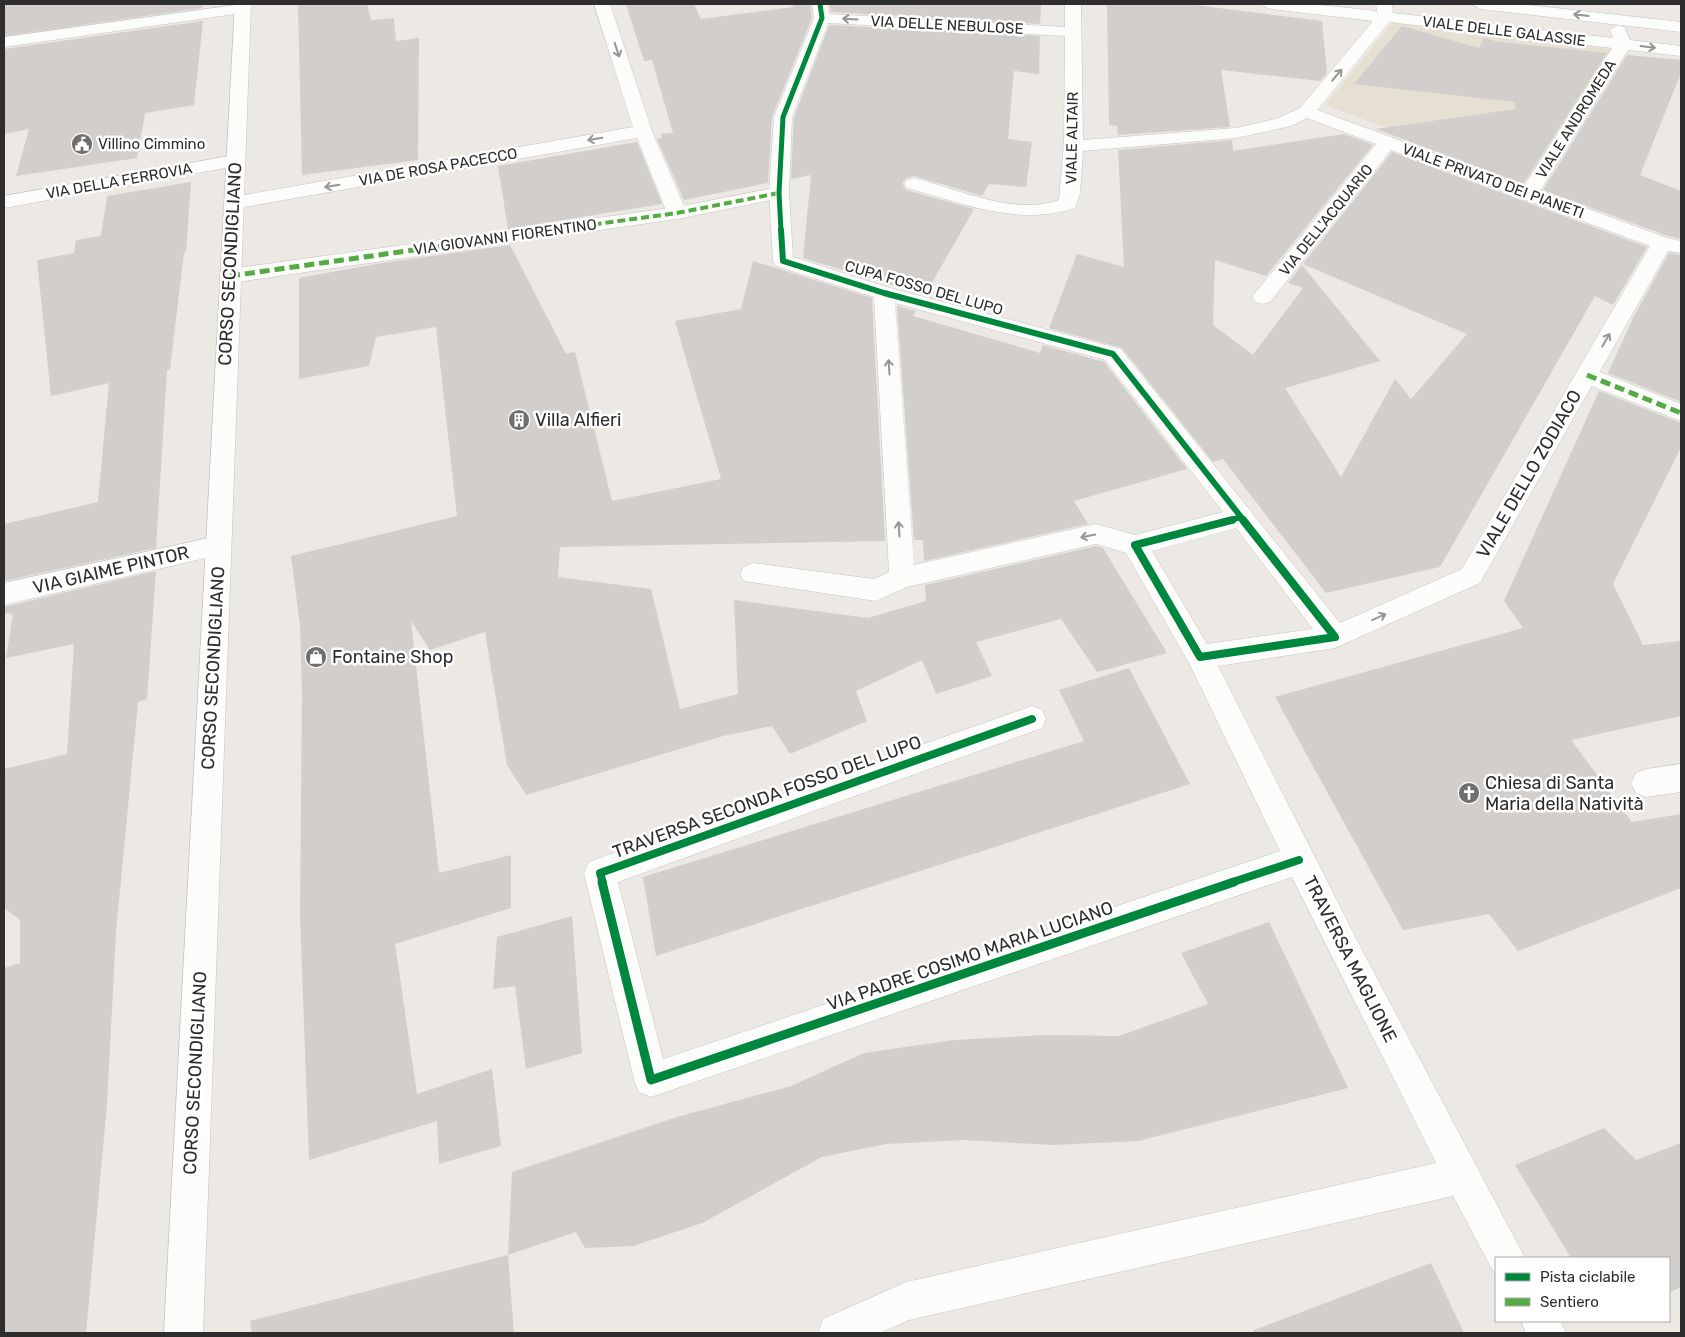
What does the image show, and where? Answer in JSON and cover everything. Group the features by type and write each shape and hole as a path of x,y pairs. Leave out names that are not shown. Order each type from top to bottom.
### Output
{"street":[{"path":"602,4 643,131 678,213"},
{"name":"VIALE ALTAIR","path":"914,184 1010,208 1030,211 1052,210 1068,204 1071,200 1073,146 1073,4"},
{"name":"VIALE DELLE GALASSIE","path":"1271,4 1385,10 1681,51"},
{"name":"VIALE DELLE GALASSIE","path":"1480,4 1681,27"},
{"path":"5,42 243,6"},
{"name":"CORSO SECONDIGLIANO","path":"183,1333 243,6"},
{"path":"1073,146 1236,133 1285,122 1306,112 1385,10"},
{"name":"VIA DELLE NEBULOSE","path":"821,11 1073,32"},
{"name":"CUPA FOSSO DEL LUPO","path":"821,11 783,117 779,193 783,261 884,294 1113,354 1335,637"},
{"path":"1615,19 1622,44"},
{"name":"VIALE ANDROMEDA","path":"1529,193 1622,44"},
{"name":"VIALE PRIVATO DEI PIANETI","path":"1306,112 1672,245"},
{"name":"VIA DE ROSA PACECCO","path":"233,203 643,131"},
{"name":"VIA DELL'ACQUARIO","path":"1263,297 1388,142"},
{"name":"VIA DELLA FERROVIA","path":"4,202 235,161"},
{"name":"VIA GIOVANNI FIORENTINO","path":"230,276 678,213 779,193"},
{"name":"VIALE DELLO ZODIACO","path":"1200,657 1335,637 1470,576 1586,375 1672,245"},
{"path":"884,294 902,578"},
{"path":"1586,375 1681,413"},
{"path":"753,574 876,590 902,578 1096,534 1135,545 1242,517"},
{"name":"TRAVERSA MAGLIONE","path":"1135,545 1200,657 1299,860 1461,1176 1505,1257"},
{"name":"VIA GIAIME PINTOR","path":"4,594 218,546"},
{"name":"TRAVERSA SECONDA FOSSO DEL LUPO","path":"651,1080 600,873 1032,719"},
{"path":"1646,782 1681,778"},
{"name":"VIA PADRE COSIMO MARIA LUCIANO","path":"651,1080 1299,860"},
{"path":"837,1333 906,1302 1461,1176"}],"shaded area":[{"path":"1393,22 1611,49 1527,180 1325,105"}],"building":[{"path":"4,4 203,4 202,8 4,36"},
{"path":"298,4 367,4 371,20 394,18 396,41 419,38 418,160 302,175"},
{"path":"626,4 694,4 701,19 793,7 793,4 810,4 812,18 772,117 768,183 684,200 657,139 662,138 661,134 673,133 652,60 644,61"},
{"path":"830,4 1041,4 1040,24 831,12"},
{"path":"1107,4 1187,4 1322,21 1327,73 1320,81 1221,70 1230,127 1118,135 1117,126 1109,125"},
{"path":"203,21 194,105 145,113 137,158 16,176 29,129 4,134 4,49"},
{"path":"829,25 1040,36 1039,74 1014,71 1008,139 1032,142 1026,187 989,184 982,196 914,176 906,178 902,183 906,190 974,209 925,295 803,258 811,175 791,179 794,117"},
{"path":"1402,26 1479,48 1484,38 1499,42 1607,53 1523,184 1376,129 1515,109 1515,102 1354,84"},
{"path":"1627,55 1681,60 1681,73 1640,175 1681,191 1681,239 1668,236 1543,190"},
{"path":"1344,134 1373,145 1266,276 1215,260 1213,325 1253,355 1303,288 1288,283 1302,265 1380,361 1285,388 1341,477 1395,379 1411,399 1467,334 1303,264 1392,152 1647,247 1613,305 1595,296 1440,567 1326,593 1223,459 1213,462 1122,348 1049,328 1077,254 1124,267 1118,150 1232,140 1233,151"},
{"path":"637,142 662,204 508,229 498,166"},
{"path":"191,182 186,252 184,253 170,369 167,370 156,548 4,581 4,524 98,502 109,383 51,396 37,260 74,253 76,240 101,236 107,196"},
{"path":"510,245 566,354 575,352 612,501 721,479 675,321 741,309 753,261 872,298 885,541 560,547 558,577 651,589 680,709 738,694 734,600 868,618 926,601 925,585 1096,546 1103,548 1167,653 1097,672 1061,619 976,642 992,676 936,694 922,660 856,691 867,721 790,754 772,726 723,736 526,795 507,765 485,632 430,650 411,621 439,873 511,855 511,908 395,944 417,1094 492,1069 501,1146 439,1164 437,1121 309,1160 300,916 302,690 300,625 291,556 457,516 436,327 376,337 369,366 299,379 299,278 382,263"},
{"path":"1669,253 1681,255 1681,402 1608,373 1634,316"},
{"path":"897,306 916,311 913,316 1040,353 1043,345 1104,362 1187,469 1074,501 1088,524 924,561 923,540 914,540"},
{"name":"Chiesa di Santa Maria della Natività","path":"1599,391 1681,423 1681,447 1613,584 1643,645 1681,641 1681,716 1571,740 1632,822 1681,814 1681,888 1518,951 1489,914 1403,930 1275,697 1523,628 1504,601"},
{"path":"156,571 147,699 138,702 116,932 107,1105 86,1333 4,1333 4,968 20,963 20,920 4,908 4,769 67,754 74,644 6,658 13,614 4,613 4,607"},
{"path":"1129,668 1190,784 656,956 643,877 1084,741 1059,690"},
{"path":"572,916 582,1053 526,1069 515,986 493,989 497,937"},
{"path":"1269,922 1348,1088 1138,1141 1053,1145 963,1140 886,1144 822,1157 702,1223 633,1246 585,1248 576,1232 508,1255 512,1172 677,1117 791,1086 864,1053 954,1040 1045,1035 1119,1036 1208,1004 1181,953"},
{"path":"1604,1128 1636,1160 1681,1143 1681,1287 1670,1292 1670,1257 1570,1257 1515,1165"},
{"path":"508,1255 514,1333 252,1333 250,1321"},
{"path":"1431,1263 1464,1333 1254,1333 1254,1330"}],"marked path":[{"path":"230,276 677,213 779,193"},
{"path":"1587,375 1681,413"}],"cycle path":[{"path":"820,4 822,18 783,117 779,193 783,261 884,293 1113,354 1335,637 1200,657 1135,545 1242,517"},
{"path":"1032,719 600,873 651,1080 1299,860"}],"place":[{"name":"Villino Cimmino","path":"82,144"},
{"name":"Villa Alfieri","path":"519,420"},
{"name":"Fontaine Shop","path":"316,657"},
{"name":"Chiesa di Santa Maria della Natività","path":"1469,793"}]}
